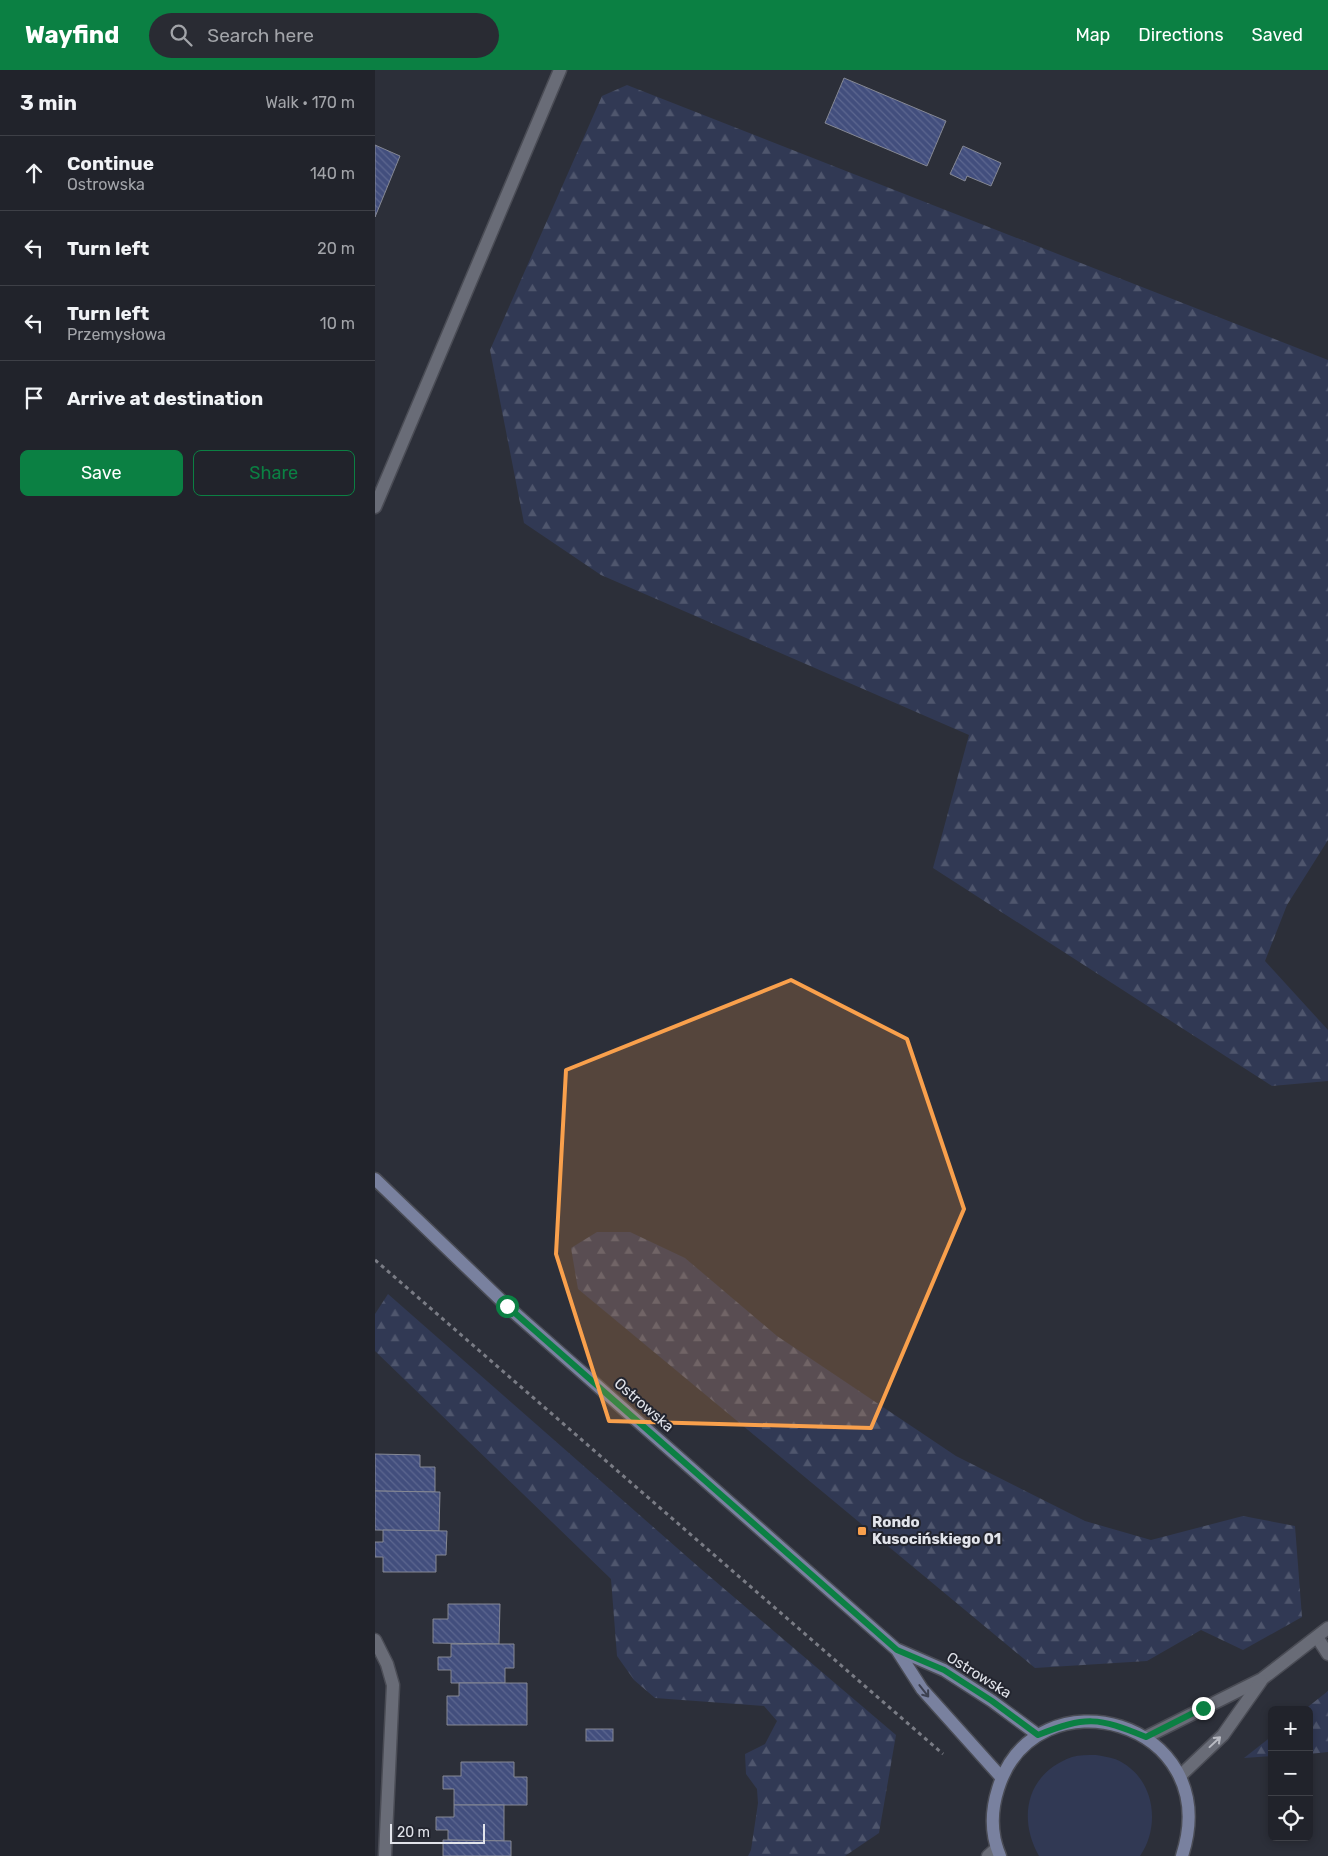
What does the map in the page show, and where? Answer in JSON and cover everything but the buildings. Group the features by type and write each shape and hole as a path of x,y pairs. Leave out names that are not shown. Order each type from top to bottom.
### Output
{"main road":[{"name":"Ostrowska","path":"375,1179 507,1306 897,1650 922,1689 1001,1777"},
{"name":"Ostrowska","path":"897,1650 944,1670 992,1701 1038,1735"},
{"path":"995,1853 992,1824 994,1800 1001,1777 1017,1754 1038,1735 1073,1722 1111,1722 1146,1737 1165,1754 1180,1776 1187,1796 1189,1817 1187,1838 1182,1856"}],"street":[{"path":"376,503 560,70"},
{"path":"1146,1737 1262,1679 1328,1628"},
{"path":"1317,1637 1328,1654"},
{"path":"375,1640 387,1664 393,1685 385,1856"},
{"path":"1180,1776 1223,1735 1262,1679"}],"path":[{"path":"375,1260 943,1754"}],"highlighted area":[{"path":"791,980 907,1039 964,1209 871,1428 609,1421 556,1254 566,1070"}],"green space":[{"path":"627,85 1328,360 1328,840 1287,905 1265,961 1328,1030 1328,1081 1272,1086 933,868 969,735 601,575 524,523 490,350 602,96"},
{"path":"597,1232 630,1232 685,1258 777,1336 956,1456 1085,1521 1151,1540 1243,1516 1295,1526 1302,1617 1243,1650 1201,1630 1147,1661 1035,1668 578,1289 571,1248"},
{"path":"388,1294 701,1569 896,1735 879,1833 845,1856 748,1856 751,1850 758,1803 757,1789 746,1774 745,1754 765,1744 777,1721 764,1706 655,1698 634,1680 617,1656 611,1579 375,1351 375,1314"},
{"path":"1328,1691 1328,1752 1313,1754 1313,1706 1309,1706"},
{"path":"1268,1739 1268,1756 1244,1758"},
{"path":"1096,1755 1115,1759 1128,1766 1146,1788 1152,1815 1151,1830 1140,1856 1039,1856 1032,1841 1028,1812 1030,1798 1036,1785 1057,1764 1075,1756"}],"place":[{"name":"Rondo Kusocińskiego 01","path":"862,1531"}],"route":[{"path":"507,1306 820,1580 897,1650 944,1670 992,1701 1038,1735 1073,1722 1111,1722 1146,1737 1203,1708"}]}
